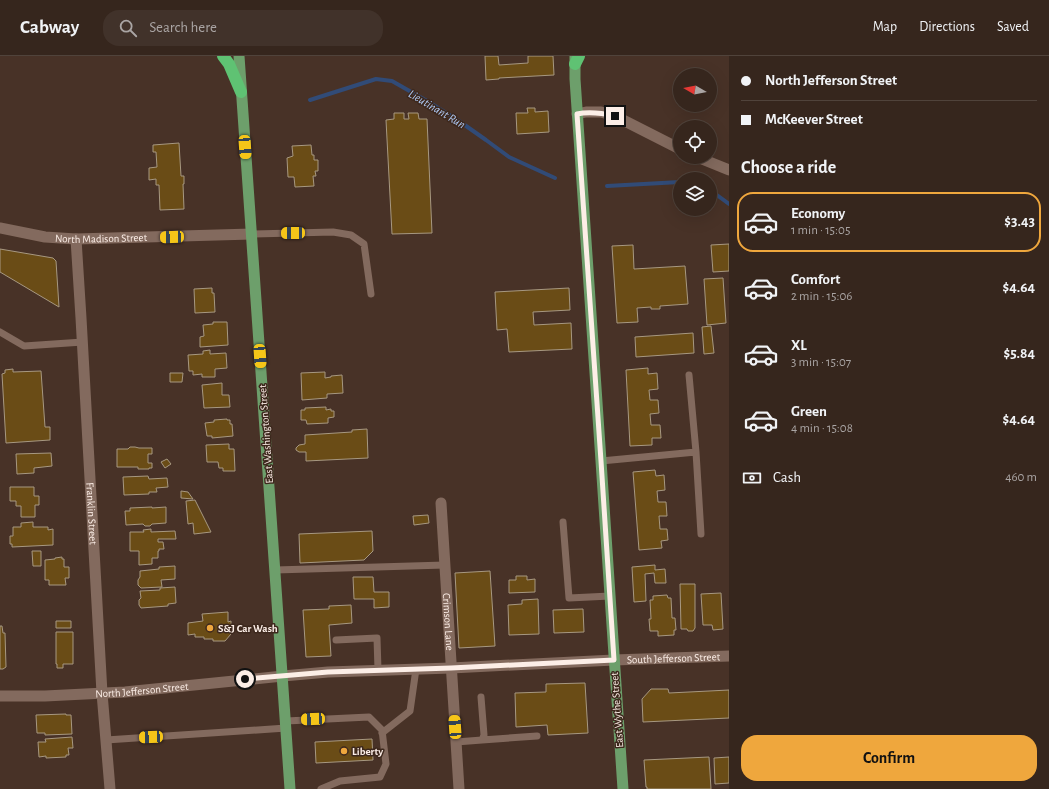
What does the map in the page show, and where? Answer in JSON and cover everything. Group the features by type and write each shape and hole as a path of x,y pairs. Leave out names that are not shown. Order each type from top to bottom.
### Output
{"highway":[{"path":"223,56 229,64 241,92"}],"main road":[{"name":"East Washington Street","path":"239,56 290,789"},
{"name":"East Wythe Street","path":"576,59 577,114 623,789"}],"street":[{"path":"577,114 586,112 601,112 615,116 673,145"},
{"path":"714,164 729,170"},
{"name":"North Madison Street","path":"0,228 45,237 76,239 252,234"},
{"name":"Franklin Street","path":"76,239 102,693 110,789"},
{"name":"Crimson Lane","path":"441,503 459,789"},
{"name":"South Jefferson Street","path":"283,676 328,672 729,656"},
{"name":"North Jefferson Street","path":"0,696 44,696 125,692 283,676"}],"lane":[{"path":"252,234 333,232 351,235 364,244 371,294"},
{"path":"0,332 24,346 83,342"},
{"path":"689,375 701,534"},
{"path":"601,461 696,452"},
{"path":"563,522 569,598 610,596"},
{"path":"275,570 445,565"},
{"path":"336,640 377,638 378,670"},
{"path":"382,733 410,711 416,669"},
{"path":"481,697 484,735 482,740"},
{"path":"106,740 369,717 382,730 386,764 380,777 340,781 321,789"},
{"path":"456,742 537,736"}],"building":[{"path":"485,56 498,56 499,65 528,63 528,56 553,56 554,75 486,80"},
{"path":"527,108 535,108 535,112 548,111 549,132 517,134 516,113 528,113"},
{"path":"394,113 404,113 404,119 409,119 408,113 418,113 419,119 427,119 432,233 392,234 386,120 394,119"},
{"path":"179,143 181,176 184,176 184,209 160,210 159,185 156,185 156,179 149,180 149,168 157,167 156,152 153,152 153,145"},
{"path":"311,145 314,160 318,160 318,171 315,171 316,176 313,176 314,186 295,187 294,177 288,177 287,158 293,156 292,146"},
{"path":"729,244 729,271 713,272 711,245"},
{"path":"633,245 634,269 685,266 688,304 660,306 660,309 651,309 651,307 637,308 638,322 617,323 612,246"},
{"path":"0,249 53,258 56,261 59,307 0,272"},
{"path":"723,278 726,323 707,325 704,279"},
{"path":"212,288 212,293 214,293 215,312 195,313 194,289"},
{"path":"569,288 570,310 533,312 534,325 571,323 572,349 509,352 507,329 497,330 495,292"},
{"path":"213,322 227,322 228,345 200,347 200,337 204,336 203,325 213,324"},
{"path":"711,326 714,353 704,354 702,327"},
{"path":"693,333 694,353 636,357 635,337"},
{"path":"210,350 210,354 226,353 227,368 215,369 215,377 202,377 202,374 193,375 193,371 189,371 188,355 203,354 203,351"},
{"path":"648,368 648,374 657,373 658,389 649,390 650,400 658,400 659,413 650,414 651,425 660,425 661,438 652,438 652,445 630,446 626,370"},
{"path":"13,369 13,372 41,371 45,427 50,427 50,440 6,443 2,374 5,373 5,370"},
{"path":"325,372 325,378 342,375 343,393 327,394 327,398 302,400 301,373"},
{"path":"170,373 183,373 182,382 170,382"},
{"path":"222,383 222,395 229,395 230,407 204,408 202,385"},
{"path":"326,407 326,410 331,409 331,411 334,411 334,417 328,418 328,423 307,424 306,420 301,420 301,410 305,410 305,408"},
{"path":"214,420 230,420 230,424 232,424 233,436 212,438 212,436 207,436 205,423 214,422"},
{"path":"367,429 368,458 306,461 306,452 299,452 296,450 299,445 305,444 305,435 352,432 352,430"},
{"path":"229,444 229,449 234,449 235,471 223,471 223,468 219,468 218,462 207,462 206,445"},
{"path":"130,447 152,448 152,454 148,454 148,463 152,463 152,468 138,469 138,467 117,467 117,449 128,449"},
{"path":"51,453 52,466 34,468 34,473 17,474 16,454"},
{"path":"167,459 171,464 165,468 161,462"},
{"path":"655,470 656,476 664,475 665,490 657,491 658,502 666,502 667,516 659,516 660,529 667,529 668,540 661,541 662,548 639,550 633,472"},
{"path":"148,476 149,479 167,478 168,487 156,488 157,492 149,492 149,494 124,495 123,477"},
{"path":"10,487 34,487 34,496 39,496 39,505 35,505 35,517 21,517 21,506 16,506 16,501 10,501"},
{"path":"181,491 188,492 193,499 181,498"},
{"path":"195,500 211,532 194,534 193,523 188,524 186,501"},
{"path":"166,507 166,523 152,524 150,526 145,526 143,524 126,525 125,511 130,511 130,508"},
{"path":"428,515 429,523 414,525 413,516"},
{"path":"33,522 33,527 48,527 48,530 53,529 53,545 12,547 12,544 10,544 10,536 13,536 13,527 21,527 21,523"},
{"path":"151,529 151,532 175,531 176,539 158,539 158,542 163,542 164,549 159,549 158,558 152,558 152,564 139,565 139,551 130,551 130,532 144,532 143,530"},
{"path":"372,531 373,551 364,560 300,563 299,534"},
{"path":"32,551 41,551 41,566 33,566"},
{"path":"62,557 62,559 64,559 64,567 69,567 69,578 65,578 66,585 49,585 49,580 45,580 45,560"},
{"path":"655,565 655,570 665,569 666,583 655,583 654,573 645,574 646,601 634,602 632,567"},
{"path":"175,566 175,579 161,580 162,587 141,588 138,585 140,571 159,569 159,567"},
{"path":"490,571 495,646 459,648 455,573"},
{"path":"516,576 527,576 527,580 535,579 535,592 509,593 509,580 516,580"},
{"path":"353,577 373,577 374,592 389,592 389,607 374,608 374,599 354,599"},
{"path":"680,584 695,584 695,628 693,631 681,629"},
{"path":"175,587 176,603 168,604 168,606 141,608 139,605 139,600 141,598 140,591 160,590 160,588"},
{"path":"721,593 723,629 713,630 712,625 703,625 701,594"},
{"path":"667,595 668,598 671,598 672,618 675,618 676,630 674,630 674,635 658,636 658,631 650,631 650,600 653,600 653,596"},
{"path":"538,599 539,634 509,635 508,605 522,604 522,600"},
{"path":"351,605 352,623 329,625 331,656 306,657 303,610 329,609 329,606"},
{"path":"583,609 584,632 554,633 553,610"},
{"name":"S&J Car Wash","path":"228,612 228,622 231,621 231,634 225,641 213,641 213,639 204,639 204,637 195,637 195,634 188,635 188,623 203,621 202,614"},
{"path":"56,621 71,621 71,628 56,628"},
{"path":"0,626 2,626 3,633 5,633 6,667 3,669 0,669"},
{"path":"56,632 73,632 73,664 63,664 63,668 57,668 56,664"},
{"path":"585,683 588,733 548,735 547,725 516,727 515,693 546,692 546,684"},
{"path":"651,689 668,689 669,693 729,690 729,718 643,722 642,699"},
{"path":"36,715 71,715 72,734 45,735 45,733 37,733"},
{"path":"72,737 73,748 68,748 69,755 66,755 66,757 39,757 38,742 46,742 45,739"},
{"name":"Liberty","path":"372,739 373,760 316,763 315,742"},
{"path":"709,757 711,789 647,789 646,787 644,760"},
{"path":"729,757 729,783 715,784 714,758"}],"waterway":[{"name":"Lieutinant Run","path":"310,100 376,79 392,81 459,121 509,157 555,178"},
{"name":"Lieutinant Run","path":"607,186 673,182"},
{"name":"Lieutinant Run","path":"717,195 729,204"}],"place":[{"name":"S&J Car Wash","path":"210,628"},
{"name":"Liberty","path":"344,751"}],"route":[{"path":"245,679 328,672 614,660 577,114 586,112 601,112 615,116"}]}
